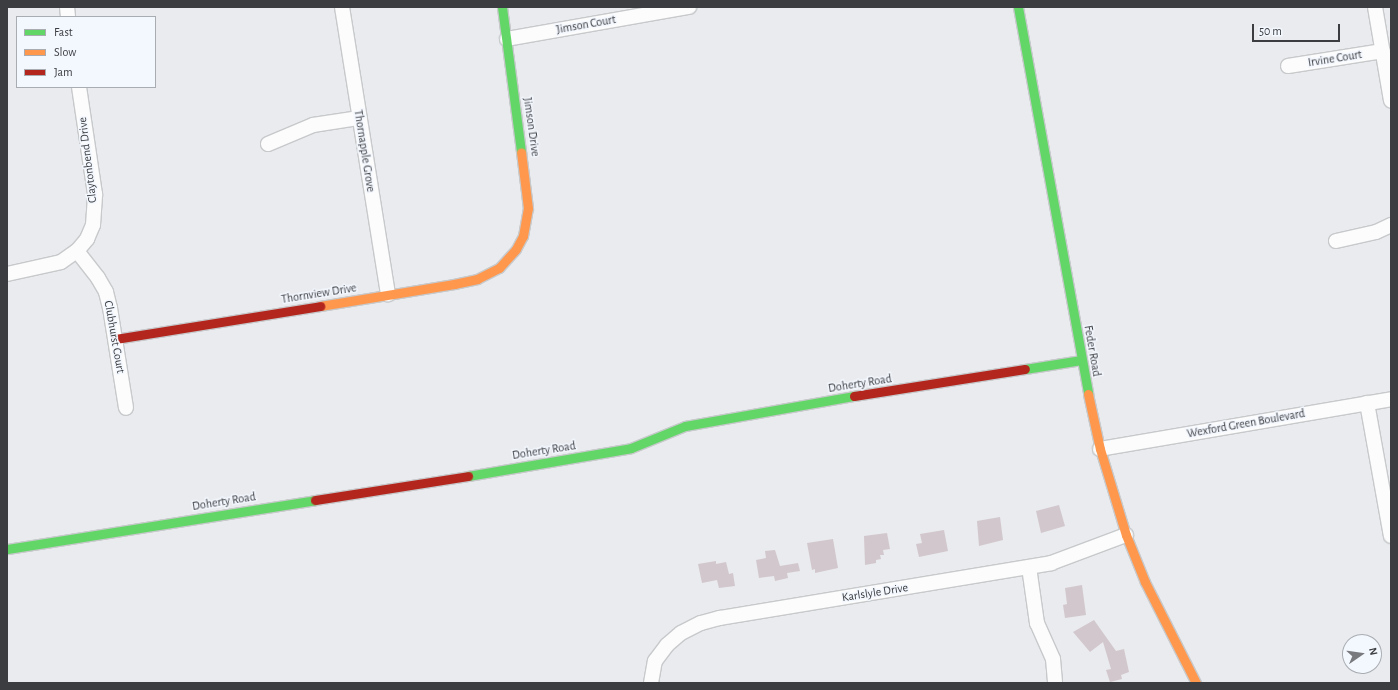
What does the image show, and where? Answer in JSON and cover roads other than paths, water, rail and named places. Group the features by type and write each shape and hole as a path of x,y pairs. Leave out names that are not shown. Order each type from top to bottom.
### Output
{"street":[{"name":"Thornapple Grove","path":"342,7 388,294"},
{"name":"Jimson Drive","path":"502,7 528,193 527,222 516,249"},
{"name":"Jimson Court","path":"507,39 689,7"},
{"name":"Feder Road","path":"1018,7 1081,360 1100,449 1126,535 1145,582 1196,683"},
{"path":"1375,7 1391,101"},
{"name":"Irvine Court","path":"1288,66 1383,51"},
{"name":"Claytonbend Drive","path":"7,274 61,262 77,251 87,240 93,225 95,194 79,88"},
{"path":"268,144 313,125 359,118"},
{"path":"1336,240 1376,232 1391,225"},
{"name":"Thornview Drive","path":"115,339 477,279 499,268 516,249"},
{"name":"Clubhurst Court","path":"77,251 98,278 106,292 126,408"},
{"name":"Doherty Road","path":"7,549 580,458 631,448 685,426 738,415 1081,360"},
{"name":"Wexford Green Boulevard","path":"1100,449 1391,399"},
{"path":"1367,403 1391,536"},
{"name":"Karlslyle Drive","path":"651,683 655,661 667,645 681,633 707,622 1029,567 1070,558 1126,535"},
{"path":"1029,567 1038,623 1053,659 1055,683"}]}
